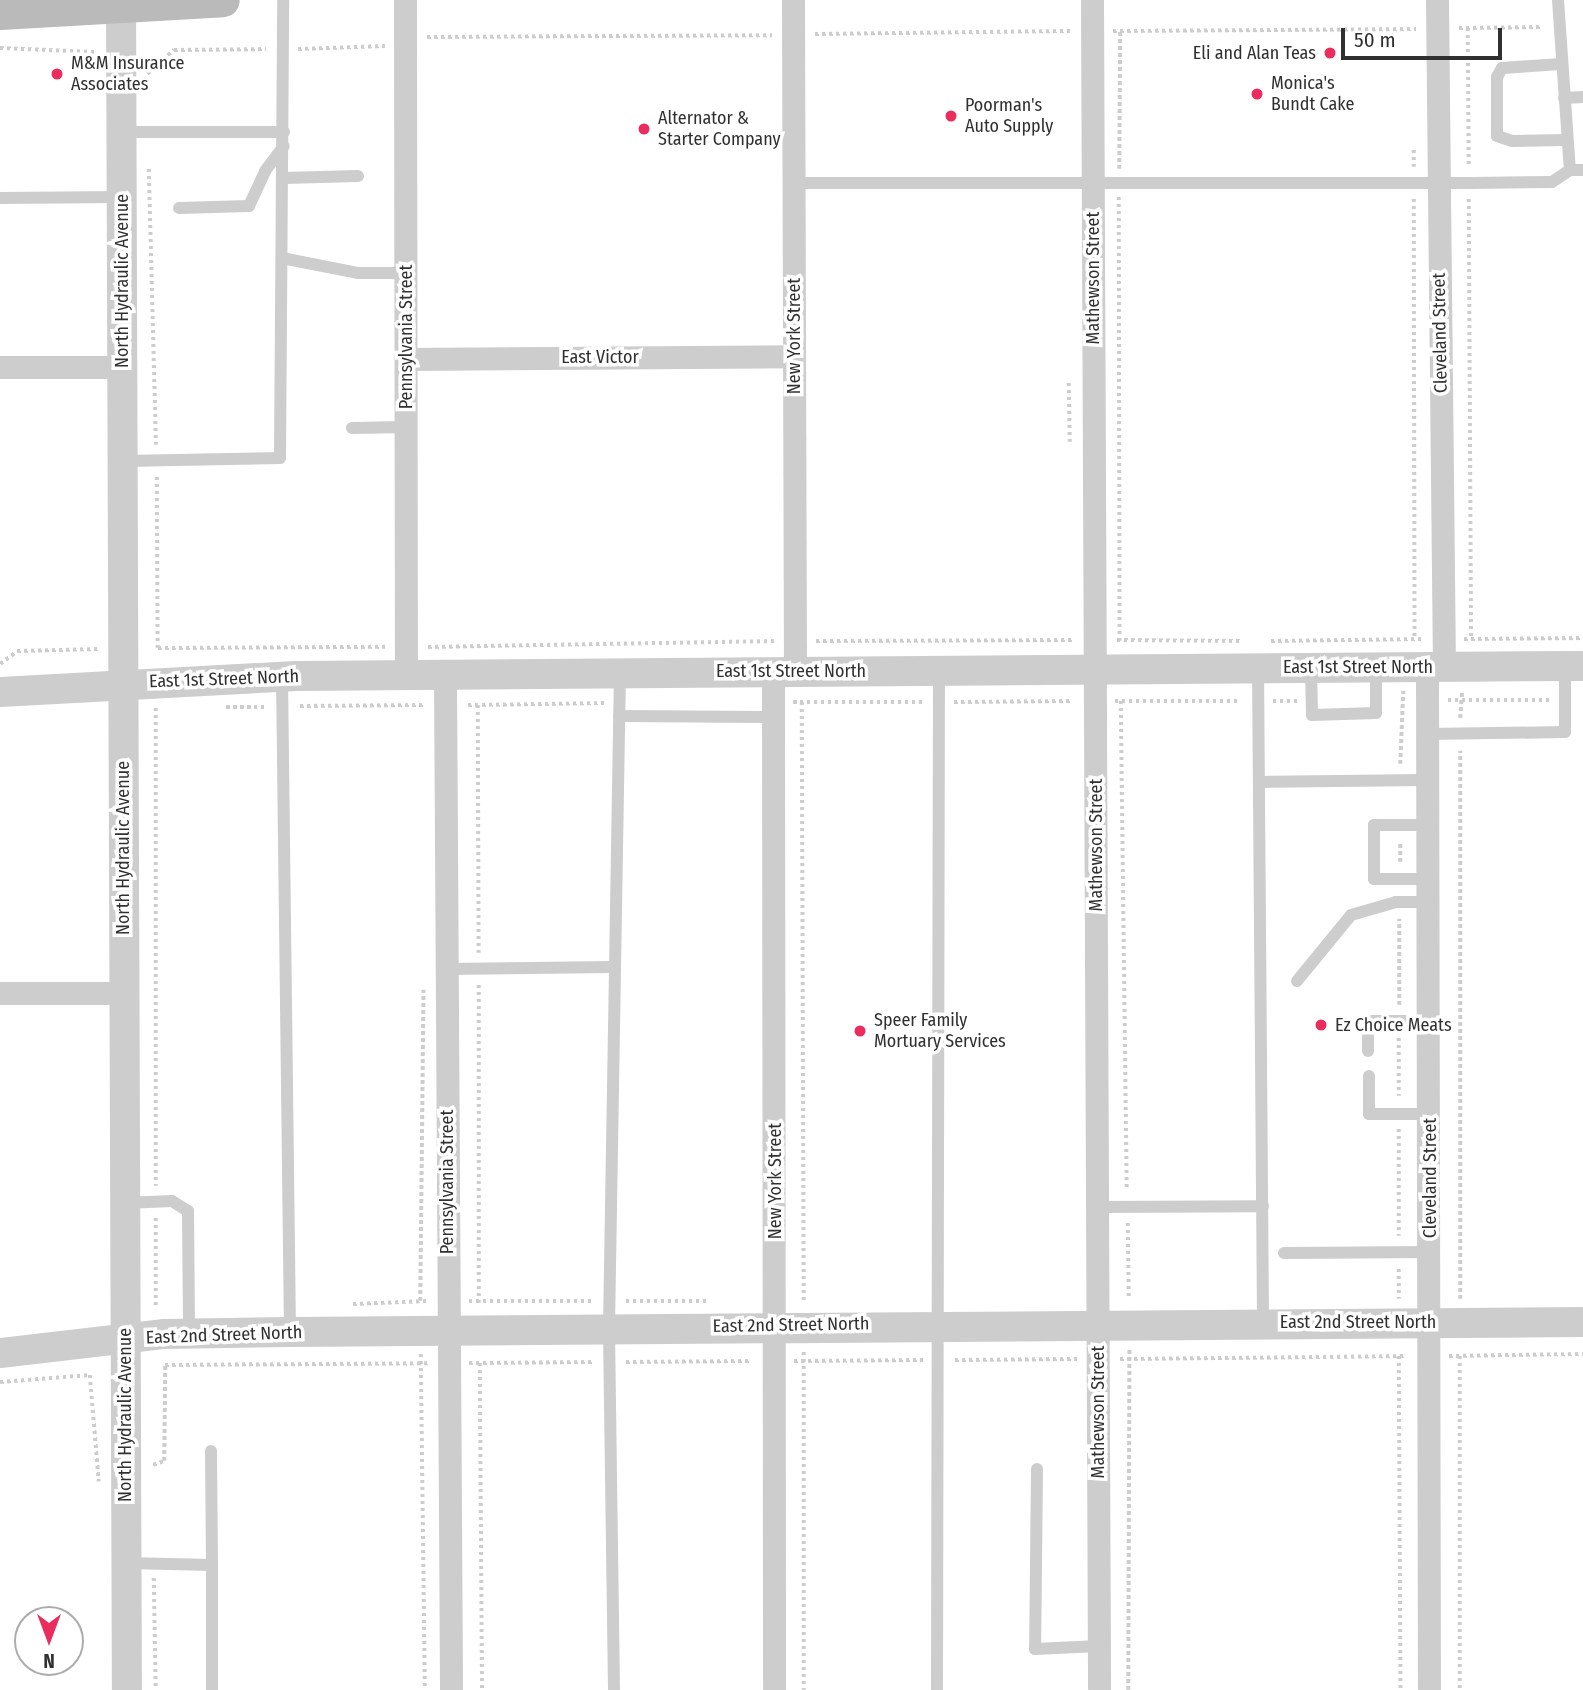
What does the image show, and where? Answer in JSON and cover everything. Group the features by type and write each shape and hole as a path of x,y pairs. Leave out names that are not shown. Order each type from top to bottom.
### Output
{"main road":[{"path":"0,13 48,6 223,0"}],"street":[{"name":"Pennsylvania Street","path":"405,0 406,661"},
{"name":"New York Street","path":"774,1690 775,1361 795,1311 773,709 795,641 793,0"},
{"name":"Mathewson Street","path":"1092,0 1093,185 1107,654 1095,701 1099,1690"},
{"name":"Cleveland Street","path":"1429,1690 1431,1356 1451,1307 1431,1252 1427,700 1439,655 1437,0"},
{"name":"North Hydraulic Avenue","path":"121,4 135,132 122,197 125,1339 140,1564 127,1690"},
{"name":"East Victor","path":"405,359 794,356"},
{"path":"0,367 123,367"},
{"name":"East 1st Street North","path":"0,692 282,676 406,661 445,674 939,670 1107,654 1255,650 1311,667 1376,667 1439,655 1574,666"},
{"name":"Pennsylvania Street","path":"445,674 435,705 446,969 434,1315 448,1363 451,1690"},
{"path":"0,993 123,993"},
{"name":"East 2nd Street North","path":"0,1353 125,1339 189,1322 290,1332 434,1315 795,1311 937,1324 1133,1307 1263,1322 1398,1306 1451,1307 1583,1322"}],"lane":[{"path":"123,461 280,458 284,178 283,0"},
{"path":"794,183 1119,185 1552,182 1576,170 1567,140 1558,0"},
{"path":"1561,64 1502,68 1497,77 1497,135 1512,141 1567,140"},
{"path":"1564,98 1583,97"},
{"path":"135,132 284,139"},
{"path":"179,208 249,205 265,170 284,139"},
{"path":"284,178 358,176"},
{"path":"0,198 122,197"},
{"path":"282,258 358,273 405,273"},
{"path":"352,428 406,427"},
{"path":"1255,650 1259,701 1263,1322"},
{"path":"1427,734 1565,732 1565,699 1574,666"},
{"path":"1311,667 1312,715 1376,713 1376,667"},
{"path":"937,1690 939,670"},
{"path":"614,1690 610,1362 612,967 620,673"},
{"path":"282,676 290,1332"},
{"path":"619,710 773,709"},
{"path":"1259,782 1427,780"},
{"path":"1428,825 1374,825 1374,879 1400,879 1428,890"},
{"path":"1297,981 1350,915 1400,902 1428,890"},
{"path":"446,969 612,967"},
{"path":"1368,1051 1368,1021 1429,1021"},
{"path":"1369,1076 1369,1114 1430,1114"},
{"path":"124,1203 183,1204 188,1211 189,1322"},
{"path":"1097,1208 1262,1206"},
{"path":"1284,1253 1431,1252"},
{"path":"211,1451 212,1690"},
{"path":"1037,1469 1035,1649 1099,1646"},
{"path":"140,1564 212,1565"}],"path":[{"path":"147,84 147,72 174,50 377,48 421,37 1558,26"},
{"path":"1400,780 1401,700 1439,655 1469,183 1468,28"},
{"path":"1414,29 1414,42"},
{"path":"1120,31 1119,185 1107,654 1121,701 1127,1207 1133,1307 1129,1359 1128,1690"},
{"path":"0,48 91,48 103,60"},
{"path":"135,132 156,461 158,648 406,661 795,641 1107,654 1255,650 1439,655 1583,638"},
{"path":"1414,145 1439,655 1460,700 1451,1307 1460,1355 1460,1690"},
{"path":"0,664 17,651 100,649 100,635"},
{"path":"1376,701 1565,699"},
{"path":"773,709 802,702 1312,701"},
{"path":"802,702 795,1311 804,1361 804,1690"},
{"path":"425,719 435,705"},
{"path":"218,708 478,705 619,710"},
{"path":"478,705 482,1690"},
{"path":"167,708 155,708 156,1312 189,1322"},
{"path":"1400,825 1400,879"},
{"path":"1400,902 1398,1306 1401,1690"},
{"path":"423,982 434,1315 421,1363 425,1690"},
{"path":"342,1304 434,1315 610,1314 715,1301"},
{"path":"1398,1306 1451,1307"},
{"path":"1097,1311 1133,1307"},
{"path":"153,1476 153,1464 164,1461 164,1365 1583,1354"},
{"path":"0,1382 90,1375"},
{"path":"140,1564 156,1690"}],"place":[{"name":"Eli and Alan Teas","path":"1330,53"},
{"name":"M&M Insurance Associates","path":"57,74"},
{"name":"Monica's Bundt Cake","path":"1257,94"},
{"name":"Poorman's Auto Supply","path":"951,116"},
{"name":"Alternator & Starter Company","path":"644,129"},
{"name":"Ez Choice Meats","path":"1321,1025"},
{"name":"Speer Family Mortuary Services","path":"860,1031"}]}
